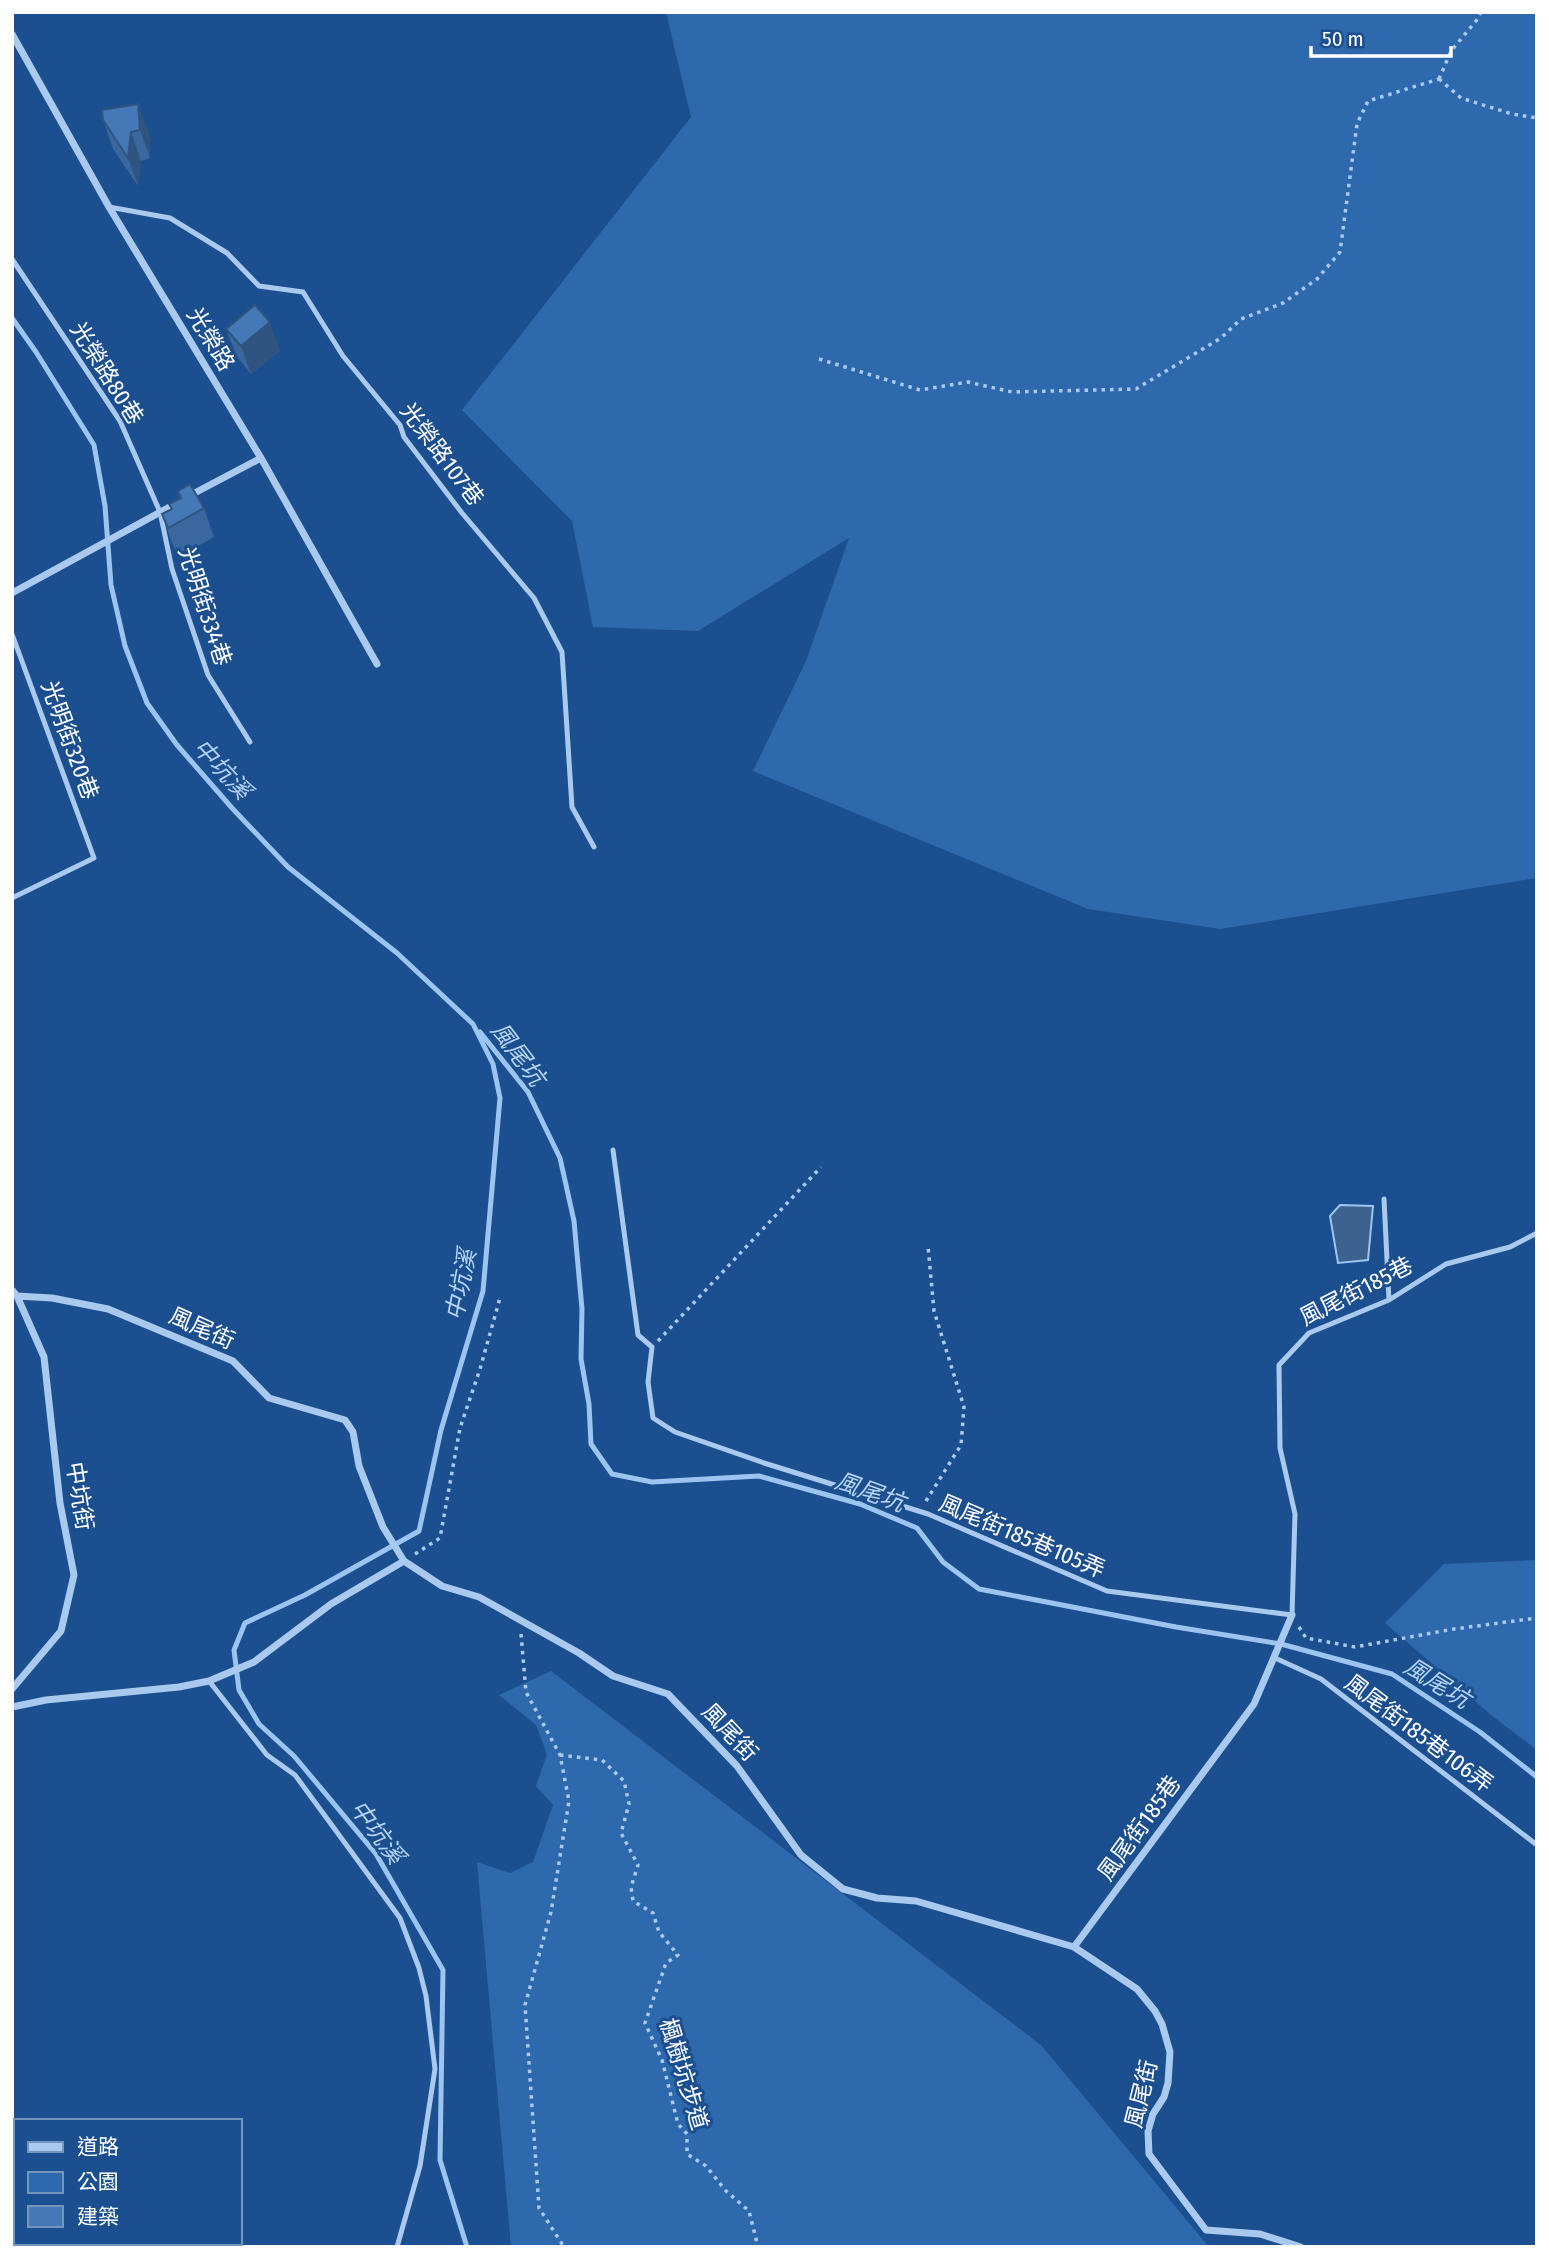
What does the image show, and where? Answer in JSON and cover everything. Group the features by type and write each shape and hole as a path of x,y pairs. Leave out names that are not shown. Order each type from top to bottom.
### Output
{"street":[{"name":"光榮路","path":"12,34 109,207 261,458 377,664"},
{"path":"12,593 261,458"},
{"name":"風尾街","path":"14,1293 52,1297 108,1309 233,1361 269,1398 345,1420 353,1432 359,1466 383,1527 404,1561 442,1586 479,1597 579,1653 613,1676 668,1694 737,1766 801,1855 843,1889 877,1898 916,1901 1074,1947 1136,1989 1147,1999 1162,2024 1170,2052 1164,2097 1153,2114 1148,2131 1149,2154 1206,2230 1260,2234 1301,2247"},
{"name":"中坑街","path":"12,1689 61,1631 74,1575 60,1503 44,1357 14,1293"},
{"path":"12,1707 46,1700 179,1687 209,1681 254,1662 331,1604 404,1561"},
{"name":"風尾街185巷","path":"1074,1947 1254,1704 1292,1615"}],"lane":[{"name":"光榮路107巷","path":"109,207 170,218 227,253 259,286 303,292 343,356 400,425 404,437 462,513 534,598 562,652 572,807 594,847"},
{"name":"光榮路80巷","path":"12,259 120,421 160,512"},
{"name":"光明街334巷","path":"160,512 172,569 208,675 250,742"},
{"name":"光明街320巷","path":"12,634 94,858 12,898"},
{"path":"614,1150 638,1335 652,1347"},
{"path":"1384,1199 1389,1300"},
{"name":"風尾街185巷","path":"1292,1615 1295,1514 1280,1448 1279,1365 1309,1333 1389,1300 1446,1264 1510,1247 1537,1233"},
{"name":"風尾街185巷105弄","path":"652,1347 648,1382 653,1418 675,1432 764,1464 920,1512 1107,1591 1292,1615"},
{"name":"風尾街185巷106弄","path":"1275,1658 1321,1679 1537,1845"},
{"path":"209,1681 267,1755 295,1775 400,1918 419,1968 426,1996 435,2069 419,2166 397,2247"}],"path":[{"path":"819,359 920,390 968,382 1012,392 1136,389 1222,338 1241,319 1283,303 1317,279 1340,252 1357,124 1368,101 1439,79 1451,51 1481,12"},
{"path":"1439,79 1461,98 1512,114 1537,118"},
{"path":"652,1347 821,1167"},
{"path":"920,1512 961,1445 964,1407 934,1311 928,1246"},
{"path":"404,1561 440,1538 460,1428 500,1298"},
{"path":"1292,1615 1306,1638 1355,1647 1454,1629 1537,1618"},
{"path":"520,1622 526,1692 560,1755 569,1801 551,1912 525,2005 539,2208 564,2247"},
{"name":"楓樹坑步道","path":"560,1755 602,1760 624,1781 629,1804 621,1833 638,1865 631,1886 633,1901 653,1913 659,1932 678,1955 666,1963 645,2023 662,2060 678,2124 687,2134 687,2154 706,2166 726,2191 749,2211 758,2247"}],"green space":[{"path":"666,12 1537,12 1537,878 1220,929 1088,909 753,771 806,661 849,538 698,631 593,627 572,521 462,410 691,117"},
{"path":"1537,1560 1537,1750 1491,1715 1385,1623 1444,1564"},
{"path":"551,1671 1041,2045 1209,2247 511,2247 477,1862 510,1873 533,1862 553,1805 536,1786 547,1754 536,1725 499,1695"}],"shaded area":[{"path":"1340,1205 1373,1206 1368,1260 1338,1263 1330,1216"}],"building":[{"path":"138,104 140,130 131,132 128,158 103,120 102,110"},
{"path":"255,305 270,322 241,346 226,329"},
{"path":"190,484 204,508 168,528 162,514 172,509 169,504 181,498 178,491"}],"waterway":[{"name":"中坑溪","path":"12,318 94,445 105,506 111,585 125,646 147,703 177,745 288,867 397,953 473,1024 493,1064 500,1098 483,1291 441,1430 419,1531 305,1595 245,1623 234,1650 239,1690 259,1724 294,1756 376,1854 443,1970 440,2160 467,2247"},
{"name":"風尾坑","path":"480,1032 528,1092 560,1158 574,1221 582,1309 581,1359 589,1404 591,1444 612,1474 652,1482 759,1476 860,1504 917,1528 943,1562 979,1589 1281,1644 1392,1674 1480,1732 1537,1777"}]}
